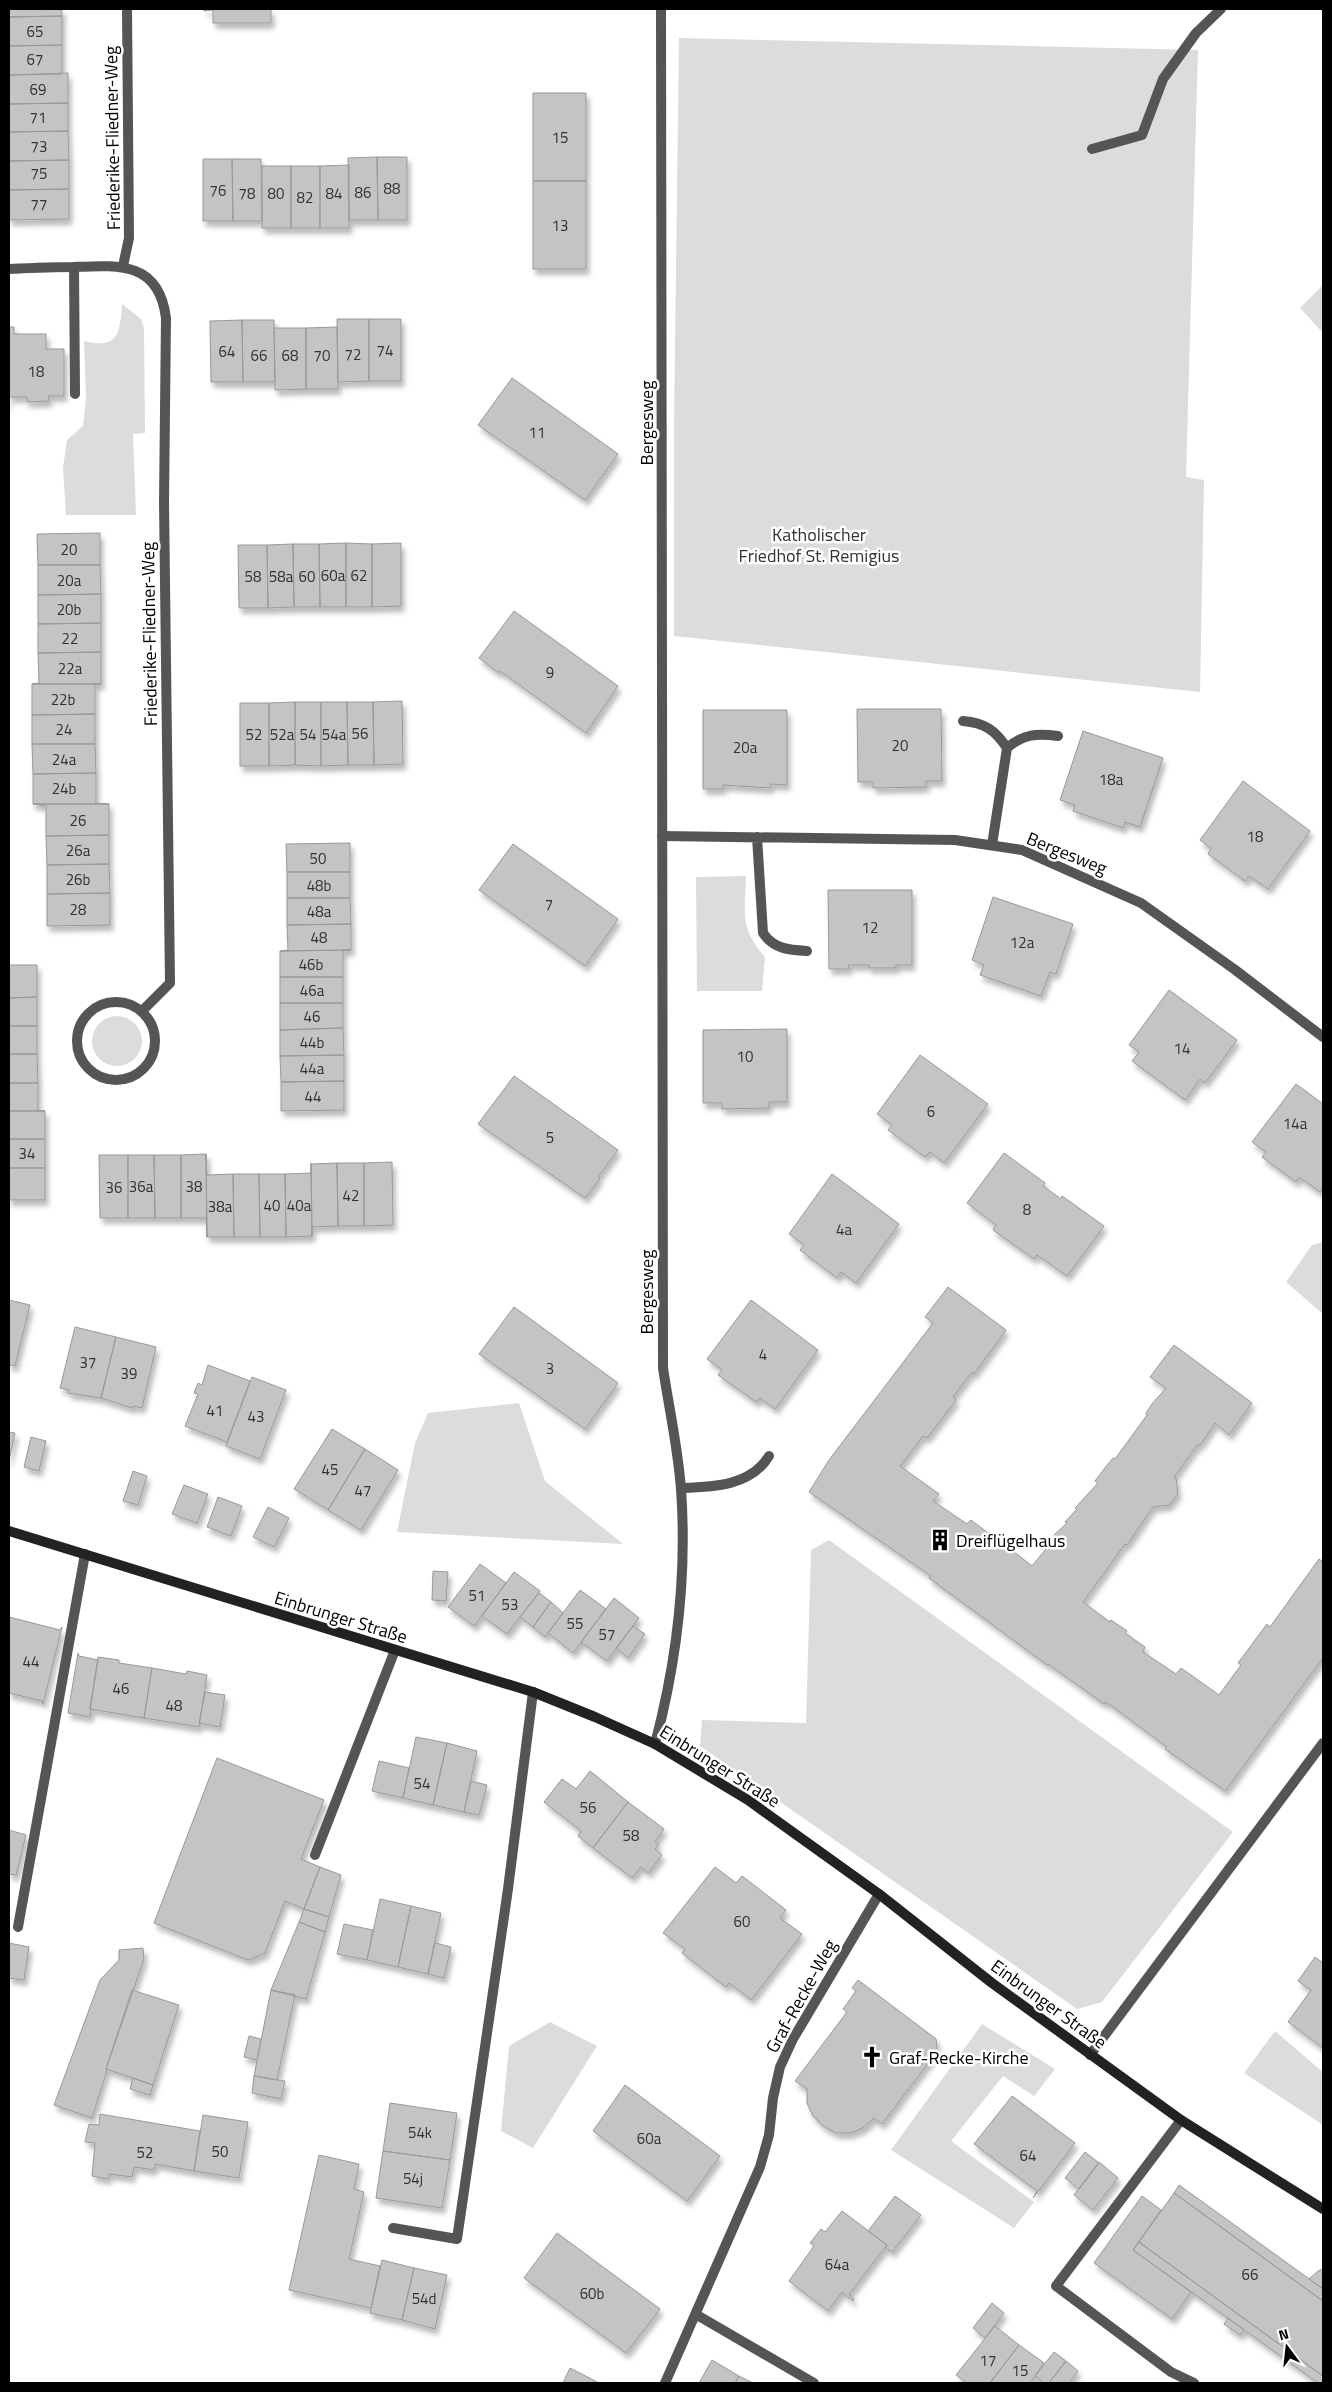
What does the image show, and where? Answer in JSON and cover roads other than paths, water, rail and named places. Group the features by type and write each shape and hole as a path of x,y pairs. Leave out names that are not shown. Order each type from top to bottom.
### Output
{"street":[{"name":"Friederike-Fliedner-Weg","path":"123,266 129,238 127,9"},
{"name":"Bergesweg","path":"655,1744 668,1697 683,1578 681,1488 663,1368 661,9"},
{"path":"1092,149 1142,135 1163,78 1196,33 1221,9"},
{"name":"Friederike-Fliedner-Weg","path":"9,268 123,266 138,272 156,286 161,293 166,318 164,511 170,983 142,1011"},
{"path":"74,267 75,394"},
{"path":"963,721 978,722 989,727 1007,748"},
{"path":"992,845 1007,748 1016,740 1027,736 1042,734 1058,736"},
{"name":"Bergesweg","path":"662,836 955,840 1022,850 1142,903 1323,1036"},
{"path":"757,838 763,933 772,944 781,948 807,951"},
{"path":"118,1002 131,1005 142,1011 150,1021 155,1040 152,1059 144,1069 133,1076 120,1080 107,1079 96,1074 86,1066 79,1055 77,1042 79,1029 89,1013 106,1003 118,1002"},
{"path":"681,1488 720,1486 749,1476 762,1466 769,1456"},
{"name":"Einbrunger Straße","path":"9,1531 533,1692 596,1717 655,1744 748,1800 879,1894 992,1983 1181,2120 1323,2209"},
{"path":"18,1927 85,1554"},
{"path":"315,1854 395,1650"},
{"path":"393,2228 457,2239 508,1889 533,1692"},
{"path":"1090,2055 1323,1743"},
{"name":"Graf-Recke-Weg","path":"665,2383 760,2167 769,2135 773,2098 780,2067 792,2039 879,1894"},
{"path":"1181,2120 1056,2286 1171,2372 1194,2383"},
{"path":"696,2315 814,2383"}],"place":[{"name":"Dreiflügelhaus","path":"940,1540"},
{"name":"Graf-Recke-Kirche","path":"872,2057"}],"park label":[{"name":"Katholischer Friedhof St. Remigius","path":"819,544"}]}
